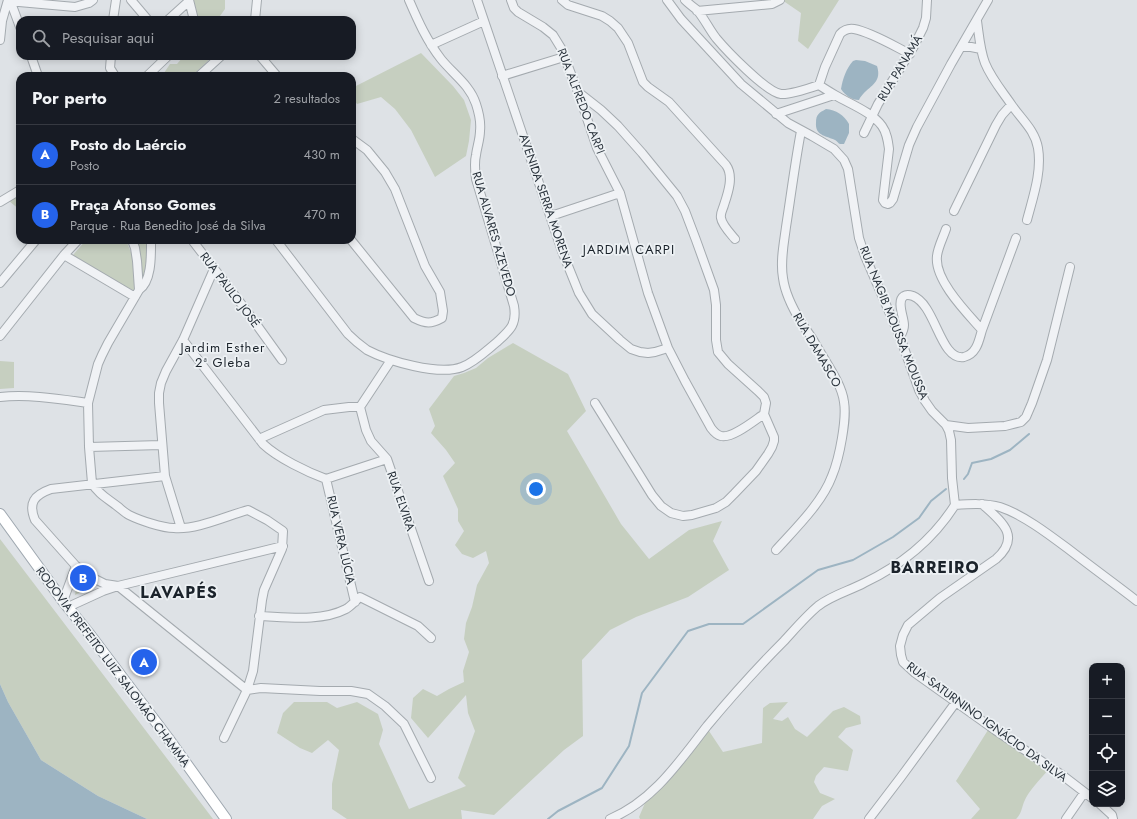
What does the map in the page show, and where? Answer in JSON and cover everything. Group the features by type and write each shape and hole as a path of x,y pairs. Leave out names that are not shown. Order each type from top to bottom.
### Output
{"main road":[{"name":"RODOVIA PREFEITO LUIZ SALOMÃO CHAMMA","path":"0,514 65,604 127,682 226,819"}],"street":[{"path":"10,1 75,7 94,0"},
{"path":"114,16 116,0"},
{"path":"131,0 145,16"},
{"path":"255,16 257,0"},
{"name":"RUA ALVARES AZEVEDO","path":"391,360 410,365 442,370 451,370 462,367 472,362 487,350 513,326 515,320 510,293 476,179 475,162 479,142 480,123 476,102 458,76 442,60 431,45 409,0"},
{"name":"AVENIDA SERRA MORENA","path":"477,0 565,258 578,293 584,304 592,314 631,349 648,353 668,348"},
{"name":"RUA ALFREDO CARPI","path":"511,0 514,8 518,12 543,27 558,41 578,92 596,148 620,193 648,293 668,348 711,428 716,434 728,436 764,414"},
{"path":"562,0 568,5 602,16 618,28 628,43 643,82 672,105 729,169 730,181 721,218 726,228 735,239"},
{"name":"RUA NAGIB MOUSSA MOUSSA","path":"667,0 681,19 741,84 788,123 834,149 844,160 848,169 858,231 865,256 900,337 919,390 932,411 946,425 949,431 951,440 952,478 955,505"},
{"path":"685,0 697,11 716,38 737,60 773,91 779,94 786,94 819,85 872,116 882,126 889,149 883,200 888,204 893,199 909,145 917,127 988,0"},
{"path":"697,11 772,4 780,0"},
{"name":"RUA PANAMÁ","path":"864,133 878,104 910,54 923,28 926,18 927,0"},
{"path":"10,1 16,17"},
{"path":"0,40 2,21 10,1"},
{"path":"172,16 189,1 193,16"},
{"path":"431,45 484,21"},
{"path":"977,21 981,50 985,62 1011,105 1022,120 1029,126 1035,138 1038,149 1036,180 1027,220"},
{"path":"819,85 825,67 843,30 854,29 873,36 910,54"},
{"path":"961,47 971,47 981,50"},
{"path":"502,76 564,57"},
{"path":"32,60 37,72"},
{"path":"111,60 110,68 112,72"},
{"path":"151,72 164,60"},
{"path":"203,72 217,60"},
{"path":"263,60 274,72"},
{"path":"578,92 618,126 677,196 685,211 714,290 716,305 716,340 718,352 728,364 764,397 766,403 764,414 774,436 774,441 768,454 756,471 726,502 716,508 692,515 683,516 671,514 661,506 648,488 595,403"},
{"path":"776,114 834,95"},
{"path":"954,211 996,125 1011,105"},
{"name":"RUA DAMASCO","path":"776,550 799,526 816,504 832,477 840,449 845,414 844,401 840,387 793,308 786,292 783,278 783,252 801,131"},
{"path":"354,244 414,318 422,322 433,323 442,318 443,311 440,292 425,266 395,189 385,172 367,150 356,142"},
{"path":"0,202 16,192"},
{"path":"551,216 620,193"},
{"path":"946,229 937,256 939,272 954,298 982,330"},
{"path":"900,337 904,326 900,304 902,297 906,295 914,296 924,304 948,350 952,354 963,357 974,351 1016,238"},
{"path":"0,283 33,244"},
{"path":"0,336 74,244"},
{"path":"134,244 137,261 137,294"},
{"path":"151,244 147,281 137,294 102,355 88,403 92,484 100,494 129,515 165,527 181,528 196,526 248,510 283,531 282,549 264,590 259,616 253,671 247,690 224,738"},
{"name":"RUA PAULO JOSÉ","path":"195,244 282,360"},
{"path":"279,244 348,334 367,350 391,360 360,407 366,430 371,441 387,459"},
{"path":"64,255 137,294"},
{"path":"946,425 968,428 1005,426 1021,422 1026,416 1047,360 1070,267"},
{"path":"181,528 165,476 158,403 160,388 166,371 183,340 214,269"},
{"path":"183,340 263,444 275,453 314,475 326,479"},
{"path":"0,397 12,396 50,398 88,403"},
{"path":"259,439 324,410 360,407"},
{"path":"89,447 161,445"},
{"name":"RUA ELVIRA","path":"326,479 387,459 429,581"},
{"path":"165,476 51,489 36,498 31,505 31,511 35,520 76,566 105,584 118,586 247,690 261,688 351,691 368,694 385,706 404,724 430,778"},
{"name":"RUA VERA LÚCIA","path":"326,479 355,602"},
{"path":"613,818 636,805 658,787 685,756 706,727 745,681 817,607 837,595 877,576 912,554 946,519 955,505 982,504 1000,507 1013,513 1051,536 1137,601"},
{"name":"RUA SATURNINO IGNÁCIO DA SILVA","path":"982,504 1002,523 1007,531 1009,540 1007,547 996,559 940,598 908,625 900,646 901,655 904,662 915,673 995,730 1062,775 1089,796"},
{"path":"65,604 118,586 282,546"},
{"path":"65,604 76,566"},
{"path":"259,616 319,617 331,615 347,608 360,597 418,626 431,638"},
{"path":"869,819 888,796 956,702"},
{"path":"1066,819 1084,793"},
{"path":"1103,807 1112,815 1113,819"}],"green space":[{"path":"191,0 225,0 225,9 220,16 194,16"},
{"path":"782,0 839,0 808,49 798,41 801,13"},
{"path":"421,53 453,86 464,100 471,120 466,156 435,177 411,130 395,109 381,97 357,104 356,86"},
{"path":"180,60 209,60 196,72 165,72 170,64 177,64"},
{"path":"16,196 16,207 9,201"},
{"path":"83,244 128,244 132,255 136,288 132,291 73,257"},
{"path":"133,244 147,244 143,282"},
{"path":"513,343 568,374 586,411 567,431 621,524 649,559 689,530 722,521 713,541 729,570 688,597 636,617 610,630 582,660 583,736 564,750 494,815 461,810 462,819 347,819 332,809 332,784 339,750 328,740 312,753 300,748 277,733 283,713 294,702 327,702 337,708 357,702 378,714 383,730 379,744 409,809 466,786 458,778 475,731 468,713 466,695 428,738 411,718 413,698 423,689 437,696 464,682 463,671 469,652 464,639 466,623 472,607 477,585 489,563 486,551 473,558 462,554 455,545 464,531 458,521 458,509 443,476 455,463 431,433 435,426 429,409 454,376 476,368 488,358"},
{"path":"0,361 14,362 14,388 0,389"},
{"path":"0,539 213,819 147,819 98,796 41,760 8,702 0,684"},
{"path":"79,571 95,585 75,595"},
{"path":"788,702 773,719 782,721 788,717 795,729 807,737 833,711 844,707 860,716 861,724 846,728 838,737 853,750 848,771 824,767 816,776 814,782 820,793 835,799 822,806 813,819 640,819 639,817 645,803 671,776 707,728 723,752 762,743 763,708 770,703"},
{"path":"988,730 1048,770 1029,793 1016,819 971,819 980,809 956,781"}],"water":[{"path":"853,61 865,61 877,66 878,72 876,81 859,100 848,97 841,89 847,70"},
{"path":"826,109 833,110 845,118 849,124 849,133 844,144 840,144 817,131 817,116"},
{"path":"0,684 8,702 41,760 98,796 147,819 0,819"}],"waterway":[{"path":"964,479 968,474 972,463 991,459 1010,450 1029,434"},
{"path":"548,819 558,811 602,788 629,746 642,693 688,631 709,624 743,624 818,570 853,560 893,537 919,518 931,501 946,489"}],"place":[{"name":"Praça Afonso Gomes","path":"83,578"},
{"name":"Posto do Laércio","path":"144,662"}],"district":[{"name":"JARDIM CARPI","path":"629,249"},
{"name":"Jardim Esther 2ª Gleba","path":"223,354"},
{"name":"BARREIRO","path":"935,567"},
{"name":"LAVAPÉS","path":"179,592"}]}
